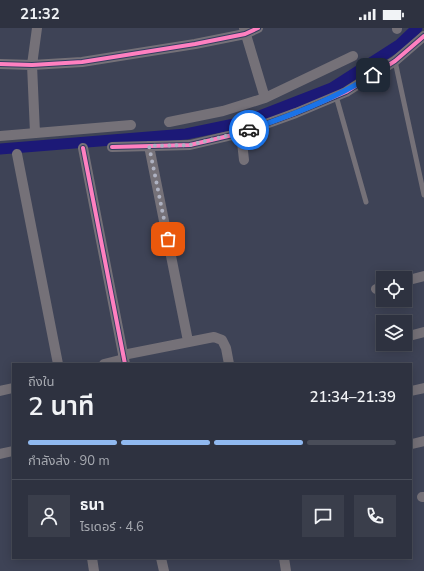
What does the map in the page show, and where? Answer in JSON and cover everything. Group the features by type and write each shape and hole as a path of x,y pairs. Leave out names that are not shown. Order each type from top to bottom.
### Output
{"street":[{"path":"35,133 32,64 37,28"},
{"path":"0,64 82,62 195,44 258,28"},
{"path":"244,31 264,98"},
{"path":"112,147 190,145 241,133 296,113 346,92 395,61 424,36"},
{"path":"169,122 223,111 264,98 353,56"},
{"path":"0,136 130,125"},
{"path":"241,133 244,160"},
{"path":"149,146 188,341"},
{"path":"83,148 124,360"},
{"path":"17,154 58,363"},
{"path":"412,279 424,276"},
{"path":"412,335 424,332"},
{"path":"109,363 188,341 219,338 226,348 230,363"},
{"path":"0,392 12,388"},
{"path":"412,391 424,388"},
{"path":"412,444 424,441"},
{"path":"0,454 12,451"},
{"path":"92,559 94,571"},
{"path":"162,559 164,571"},
{"path":"284,559 286,571"}],"lane":[{"path":"395,61 424,196"},
{"path":"336,96 366,202"}],"waterway":[{"path":"0,149 186,134 244,122 332,88 399,45 417,28"}],"cycle path":[{"path":"0,64 32,65 82,62 195,44 245,34 258,28"},
{"path":"112,147 190,145 241,133 296,113 346,92 395,61 424,36"},
{"path":"83,148 125,363"}],"way so far":[{"path":"168,239 149,146 190,145 249,130"}],"route":[{"path":"249,130 296,113 346,92 373,75"}]}
